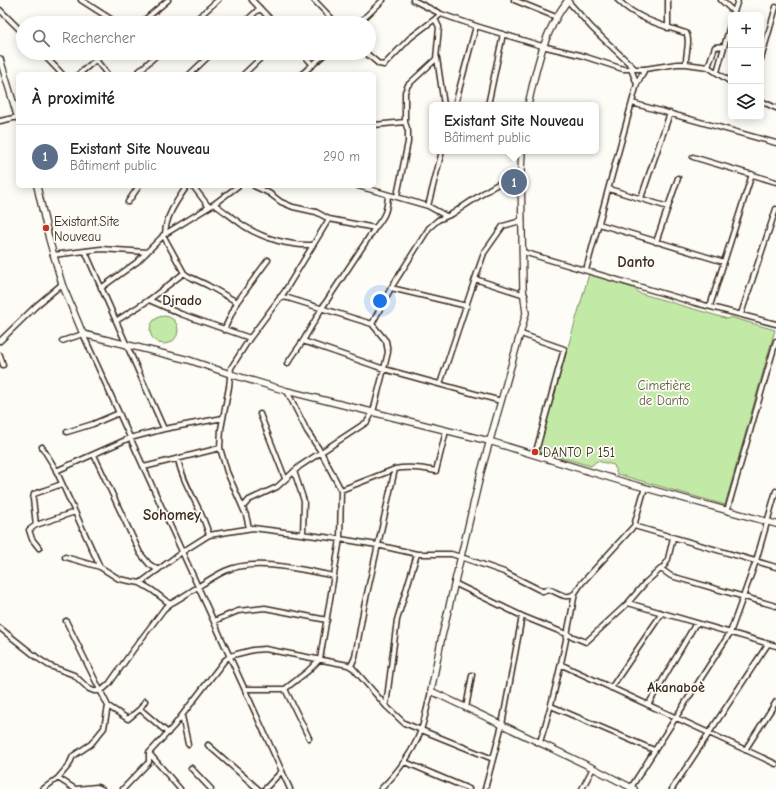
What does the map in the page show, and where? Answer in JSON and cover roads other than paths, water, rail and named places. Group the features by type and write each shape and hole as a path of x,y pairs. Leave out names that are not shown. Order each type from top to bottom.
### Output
{"street":[{"path":"81,0 106,16"},
{"path":"149,16 168,0"},
{"path":"200,16 218,0"},
{"path":"252,0 267,16"},
{"path":"315,0 330,16"},
{"path":"366,16 383,0"},
{"path":"414,0 441,14 476,26 542,46 580,55 623,69 645,69 686,64 708,67 728,80"},
{"path":"514,0 556,17"},
{"path":"529,102 542,46 556,17 567,0 632,69 637,84"},
{"path":"618,0 635,14 648,21 688,35 686,64"},
{"path":"668,0 668,28"},
{"path":"721,0 732,12"},
{"path":"735,12 738,0"},
{"path":"764,49 776,7"},
{"path":"251,16 260,8"},
{"path":"0,10 16,27"},
{"path":"374,60 379,64 384,65 410,38 441,14"},
{"path":"435,18 439,27 437,57 444,102"},
{"path":"456,102 476,26"},
{"path":"717,72 728,32"},
{"path":"489,102 504,34"},
{"path":"708,67 715,47 724,46"},
{"path":"397,196 408,142 408,131 405,122 405,92 408,85 436,60 437,57"},
{"path":"677,64 686,58"},
{"path":"0,59 16,111"},
{"path":"49,60 60,72"},
{"path":"81,72 96,60 105,72"},
{"path":"138,72 151,60"},
{"path":"192,72 205,60"},
{"path":"246,72 259,60"},
{"path":"309,60 313,64"},
{"path":"304,72 318,60"},
{"path":"586,270 637,84 645,69"},
{"path":"764,102 776,108"},
{"path":"632,103 776,143"},
{"path":"641,198 670,113"},
{"path":"0,121 16,118"},
{"path":"376,125 405,122"},
{"path":"428,206 441,154"},
{"path":"383,788 412,752 421,729 431,691 454,583 489,441 526,313 525,295 523,289 522,154"},
{"path":"694,157 776,182"},
{"path":"372,324 391,288 429,228 438,220 452,214 491,188 521,171"},
{"path":"710,306 752,174"},
{"path":"656,242 678,178"},
{"path":"37,188 53,254 62,284 83,334 290,789"},
{"path":"128,202 138,188"},
{"path":"186,188 167,217 164,235 184,272 188,276 237,302"},
{"path":"195,188 209,207"},
{"path":"101,288 128,269 164,235 214,204 235,188"},
{"path":"258,188 269,193 281,202 293,207 316,212 329,219 375,228"},
{"path":"366,188 428,206 446,216"},
{"path":"609,189 668,206"},
{"path":"286,364 303,341 322,308 375,228 384,217 388,195"},
{"path":"214,204 245,226 258,233 282,242 304,246 313,245"},
{"path":"741,314 776,209"},
{"path":"249,528 227,472 220,448 220,437 232,364 285,291 329,219"},
{"path":"440,384 484,253 503,226 522,219"},
{"path":"599,224 724,262"},
{"path":"304,246 309,252"},
{"path":"53,254 113,249 147,252"},
{"path":"85,251 164,429"},
{"path":"523,252 692,302 776,324"},
{"path":"224,330 237,302 268,260"},
{"path":"116,321 149,300 184,272"},
{"path":"476,279 525,295"},
{"path":"0,342 36,306 62,284"},
{"path":"391,288 467,306"},
{"path":"285,291 288,298"},
{"path":"242,507 249,500 273,490 294,471 364,424 373,412 388,352 386,341 372,324 288,298 280,297"},
{"path":"149,300 181,314 250,338"},
{"path":"62,341 83,334 189,360 287,391 489,441 776,524"},
{"path":"521,334 564,349 535,455"},
{"path":"303,341 384,369 501,401"},
{"path":"728,511 776,341"},
{"path":"0,355 3,365"},
{"path":"245,689 285,689 308,671 320,659 340,539 341,490 321,452 307,431 287,391"},
{"path":"67,432 97,423 119,413"},
{"path":"260,414 285,478"},
{"path":"56,471 130,438 164,429 223,418"},
{"path":"341,490 395,468 409,467 436,471 446,431"},
{"path":"42,447 56,471 100,567"},
{"path":"144,468 220,448"},
{"path":"94,455 140,553 149,564 158,570"},
{"path":"178,458 183,477 202,514 209,535"},
{"path":"351,666 355,657 361,620 395,468"},
{"path":"294,471 304,501 302,534"},
{"path":"36,525 33,499 34,494 62,484"},
{"path":"540,742 562,665 576,593 581,584 634,526 645,487"},
{"path":"431,691 540,742 632,788 654,750 730,633 756,561 776,491"},
{"path":"238,498 249,500"},
{"path":"39,548 32,539 30,530 36,525 75,512"},
{"path":"634,526 776,567"},
{"path":"140,583 182,552 209,535 249,528 340,539 417,554 451,554 504,572 542,591 548,589 568,597 576,593"},
{"path":"454,583 522,616 585,642 628,603 645,583 667,562 673,538"},
{"path":"386,706 398,620 417,554"},
{"path":"65,558 100,567 119,579 140,583 170,604"},
{"path":"0,628 39,659 50,666 74,675 94,692 101,690 110,684 164,609 225,571 270,565 334,576"},
{"path":"661,569 671,576 776,606"},
{"path":"628,603 776,646"},
{"path":"214,622 238,612 265,608 327,620"},
{"path":"611,688 662,613"},
{"path":"485,789 502,724 522,616"},
{"path":"43,789 58,778 69,764 73,756 92,744 104,728 108,706 66,621"},
{"path":"648,705 696,623"},
{"path":"672,789 768,644"},
{"path":"123,789 149,762 149,753 182,716 219,666 230,656 248,651 265,649 351,666 386,706 404,723 493,759"},
{"path":"562,665 776,764"},
{"path":"466,708 472,675"},
{"path":"285,689 310,738"},
{"path":"108,706 128,718 140,709 145,701"},
{"path":"745,750 776,702"},
{"path":"551,706 654,750"},
{"path":"140,709 168,733"},
{"path":"182,716 188,744"},
{"path":"208,745 258,789"},
{"path":"149,753 180,789"},
{"path":"404,762 469,789"},
{"path":"191,768 211,789"},
{"path":"582,789 593,768"},
{"path":"265,789 282,771"},
{"path":"58,778 75,789 97,787 102,789"}],"place":[{"name":"Existant Site Nouveau","path":"514,182"},
{"name":"Existant.Site Nouveau","path":"46,228"},
{"name":"DANTO P 151","path":"535,452"}],"district":[{"name":"Danto","path":"636,262"},
{"name":"Djrado","path":"182,300"},
{"name":"Sohomey","path":"172,515"},
{"name":"Akanaboè","path":"676,687"}],"park label":[{"name":"Cimetière de Danto","path":"664,392"}]}
